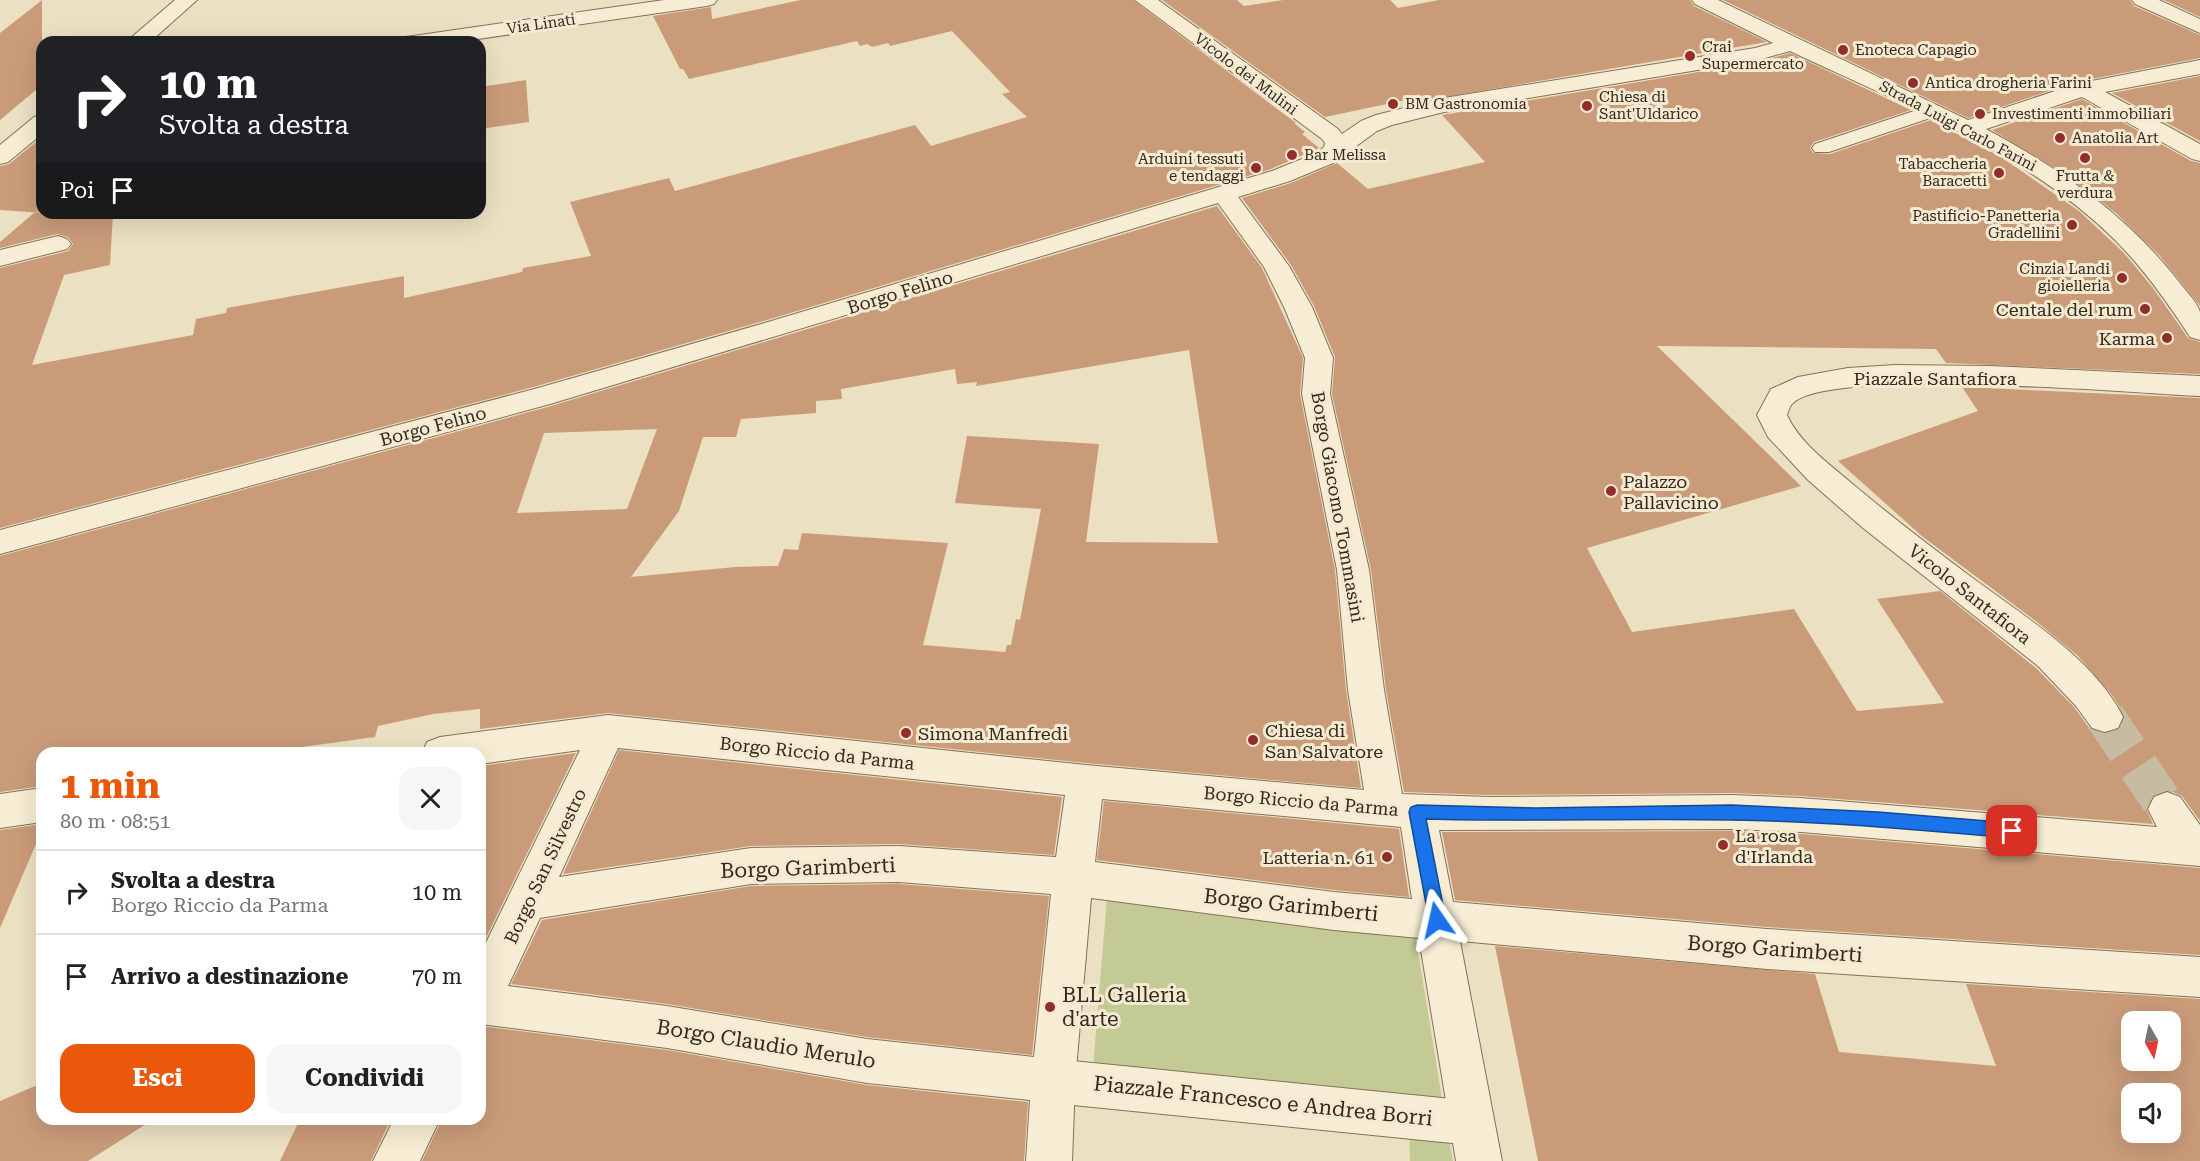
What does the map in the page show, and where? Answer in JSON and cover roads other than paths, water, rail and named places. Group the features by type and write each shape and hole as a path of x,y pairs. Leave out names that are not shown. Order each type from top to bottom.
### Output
{"street":[{"path":"144,36 188,0"},
{"name":"Via Linati","path":"449,36 633,5 707,0"},
{"name":"Vicolo dei Mulini","path":"1145,0 1330,134 1337,143 1335,152"},
{"name":"Strada Luigi Carlo Farini","path":"1702,0 1967,128 2044,171 2107,219 2156,270 2200,331"},
{"path":"2142,0 2200,27"},
{"name":"Borgo Felino","path":"0,542 540,397 800,322 1298,170 1335,152 1369,126 1420,109 1758,54 1794,43"},
{"path":"1967,128 2084,89 2200,67"},
{"path":"2084,89 2200,154"},
{"path":"0,157 36,127"},
{"name":"Borgo Giacomo Tommasini","path":"1223,193 1276,266 1298,307 1319,358 1316,394 1357,596 1366,690 1401,811 1437,920 1476,1142"},
{"path":"0,258 58,244"},
{"name":"Piazzale Santafiora","path":"1827,478 1785,439 1772,415 1774,403 1784,394 1817,382 1869,376 1939,374 2200,386"},
{"name":"Vicolo Santafiora","path":"1827,478 2074,677 2105,717"},
{"name":"Borgo Riccio da Parma","path":"486,747 608,731 1401,811 1490,814 1801,815 2196,847"},
{"name":"Borgo San Silvestro","path":"486,988 608,731"},
{"path":"1049,1161 1053,1081 1073,877 1086,781"},
{"path":"0,811 36,806"},
{"path":"2167,809 2196,847"},
{"name":"Borgo Garimberti","path":"528,901 751,866 899,864 1073,877 1287,906 1767,949 2200,977"},
{"name":"Borgo Claudio Merulo","path":"486,1002 655,1026 867,1061 1053,1081"},
{"name":"Piazzale Francesco e Andrea Borri","path":"1053,1081 1476,1142"},
{"path":"396,1161 415,1125"}],"lane":[{"path":"1822,148 1932,111"}],"tunnel":[{"path":"2105,717 2167,809"}],"place":[{"name":"Enoteca Capagio","path":"1843,50"},
{"name":"Crai Supermercato","path":"1690,56"},
{"name":"Antica drogheria Farini","path":"1913,83"},
{"name":"BM Gastronomia","path":"1393,104"},
{"name":"Chiesa di Sant'Uldarico","path":"1587,106"},
{"name":"Investimenti immobiliari","path":"1980,114"},
{"name":"Anatolia Art","path":"2060,138"},
{"name":"Bar Melissa","path":"1292,155"},
{"name":"Frutta & verdura","path":"2085,158"},
{"name":"Arduini tessuti e tendaggi","path":"1256,168"},
{"name":"Tabaccheria Baracetti","path":"1999,173"},
{"name":"Pastificio-Panetteria Gradellini","path":"2072,225"},
{"name":"Cinzia Landi gioielleria","path":"2122,278"},
{"name":"Centale del rum","path":"2145,309"},
{"name":"Karma","path":"2167,338"},
{"name":"Palazzo Pallavicino","path":"1611,491"},
{"name":"Simona Manfredi","path":"906,733"},
{"name":"Chiesa di San Salvatore","path":"1253,740"},
{"name":"La rosa d'Irlanda","path":"1723,845"},
{"name":"Latteria n. 61","path":"1387,857"},
{"name":"BLL Galleria d'arte","path":"1050,1007"}]}
